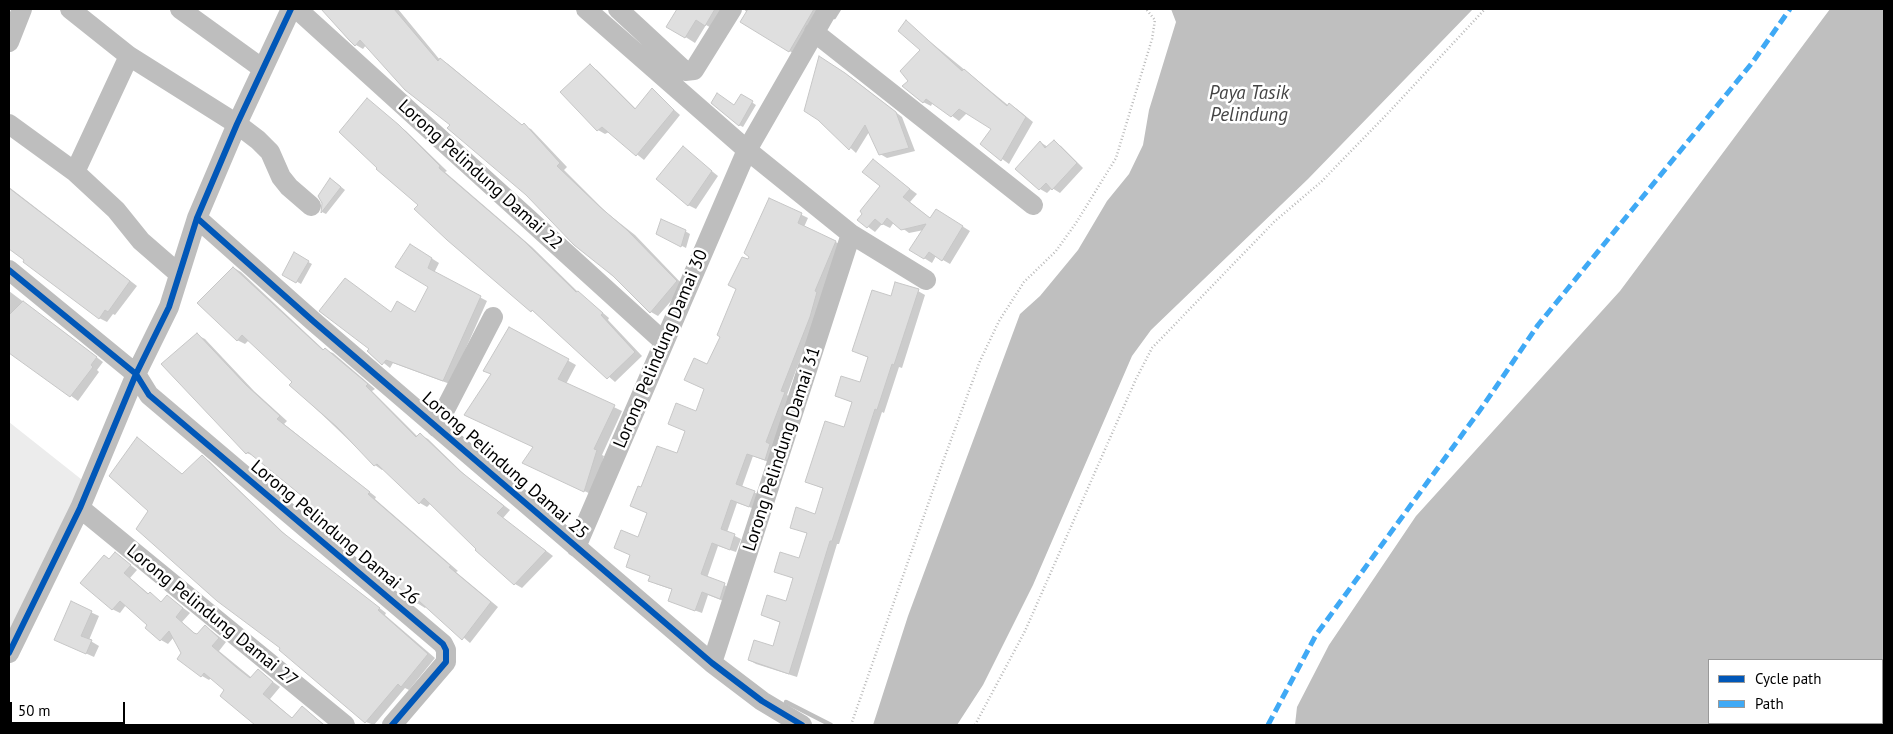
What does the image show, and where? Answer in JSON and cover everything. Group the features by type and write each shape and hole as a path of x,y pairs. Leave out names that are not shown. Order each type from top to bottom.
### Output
{"street":[{"path":"9,42 22,9"},
{"path":"70,9 129,56 237,124 264,146 289,187 312,206"},
{"path":"180,9 263,69"},
{"path":"9,653 80,508 136,374 169,307 197,218 237,124 291,9"},
{"name":"Lorong Pelindung Damai 22","path":"297,9 664,342"},
{"path":"586,9 747,150 851,234 926,280"},
{"path":"618,9 685,71 694,70 732,9"},
{"name":"Lorong Pelindung Damai 30","path":"576,548 747,150 828,9"},
{"path":"814,32 1033,206"},
{"path":"74,172 129,56"},
{"path":"9,124 74,172 109,203 141,241 179,274"},
{"name":"Lorong Pelindung Damai 25","path":"197,218 576,548 712,663 762,701 802,725"},
{"name":"Lorong Pelindung Damai 31","path":"712,663 851,234"},
{"path":"9,270 136,374"},
{"path":"436,427 493,316"},
{"name":"Lorong Pelindung Damai 26","path":"136,374 149,395 443,644 447,656 446,662 392,725"},
{"name":"Lorong Pelindung Damai 27","path":"80,508 345,725"}],"path":[{"path":"851,725 980,361 999,321 1024,282 1056,251 1076,223 1116,158 1152,39 1155,20 1146,9"},
{"path":"975,725 1025,631 1136,379 1152,348 1275,221 1335,168 1485,9"}],"shaded area":[{"path":"9,422 86,483 9,646"}],"water":[{"name":"Paya Tasik Pelindung","path":"1171,9 1473,9 1308,179 1151,330 1132,356 1033,585 983,685 957,725 873,725 908,616 1020,314 1040,296 1078,250 1107,201 1129,174 1143,145 1149,110 1176,22"},
{"path":"1830,9 1884,9 1884,725 1295,725 1297,707 1329,645 1416,516 1620,291"}],"building":[{"path":"321,9 394,9 438,61 440,58 522,125 524,123 560,163 557,166 627,230 677,281 650,313 613,276 574,245 526,195 447,128 450,125 405,90 360,40 355,46"},
{"path":"677,9 715,9 705,26 696,20 685,38 666,27"},
{"path":"748,9 814,9 789,52 740,22"},
{"path":"906,20 962,71 964,69 1007,106 1009,103 1026,117 1001,161 980,144 991,129 959,109 951,117 926,99 923,103 902,86 908,81 900,71 920,50 898,31"},
{"path":"819,56 845,73 896,112 909,148 879,155 865,125 849,150 818,120 804,111"},
{"path":"590,64 635,109 652,88 674,110 636,156 602,127 597,131 560,92"},
{"path":"717,93 734,105 741,94 753,101 739,126 711,103"},
{"path":"367,98 399,125 440,166 439,168 524,241 576,292 578,291 603,313 601,315 635,352 607,379 532,310 531,312 447,240 414,209 418,205 376,169 339,132"},
{"path":"1054,140 1077,163 1052,190 1046,183 1039,190 1015,169 1040,141 1045,148"},
{"path":"683,146 712,171 688,206 656,179"},
{"path":"873,159 910,189 903,197 930,218 936,209 963,226 942,261 929,252 924,259 909,250 926,224 901,230 887,218 882,225 875,219 867,228 857,220 862,214 860,211 880,186 862,172"},
{"path":"330,178 341,187 321,213 322,203 318,196"},
{"path":"9,188 130,281 108,312 105,310 99,319 23,262 24,260 9,249"},
{"path":"769,198 802,213 798,223 836,241 815,291 817,292 810,317 781,391 785,392 766,442 770,444 765,460 747,454 736,484 755,491 749,507 731,500 721,529 735,534 730,550 712,543 701,574 725,583 720,599 702,592 695,611 668,601 672,589 648,581 650,576 626,567 630,555 614,548 621,530 638,537 647,513 630,506 638,486 641,487 657,446 677,453 685,431 668,424 676,403 696,411 704,389 684,380 694,358 707,364 720,337 717,335 736,289 728,285 742,257 748,259 749,257 744,253"},
{"path":"661,219 686,230 681,247 656,234"},
{"path":"410,244 432,258 428,268 481,296 443,381 386,360 382,365 367,351 369,349 319,311 345,278 391,312 397,301 415,312 428,287 395,267"},
{"path":"294,252 309,261 296,283 282,275"},
{"path":"233,267 323,350 325,348 368,384 366,386 416,437 420,433 460,471 504,506 497,513 546,551 514,585 475,550 424,498 419,504 377,464 374,466 337,427 289,385 292,382 242,335 237,341 197,303"},
{"path":"895,282 919,289 894,365 892,364 877,410 875,409 832,541 830,541 789,674 748,660 754,640 773,646 780,622 761,615 767,595 786,601 793,578 774,572 780,552 799,558 807,533 790,528 796,507 815,514 823,488 805,482 825,421 844,427 852,402 835,396 841,376 860,382 868,357 852,351 872,290 891,296"},
{"path":"23,301 97,357 91,365 93,367 70,397 9,353 9,315"},
{"path":"509,327 569,359 558,379 615,405 594,449 597,450 584,492 522,463 533,447 464,415 491,374 483,371"},
{"path":"197,333 246,385 280,416 277,419 370,492 368,494 491,602 462,640 419,601 417,604 384,574 386,572 300,498 302,496 248,452 246,454 161,364"},
{"path":"137,437 182,474 202,455 282,532 380,608 378,610 428,654 401,687 398,684 365,723 279,650 280,648 217,601 136,529 148,511 109,476"},
{"path":"115,552 131,565 124,573 148,594 150,592 161,602 167,595 183,608 176,617 194,633 197,634 205,625 219,638 212,646 236,667 250,678 258,669 273,682 263,694 292,718 302,706 324,725 255,725 220,696 224,690 204,673 201,677 177,659 181,653 169,631 160,641 145,628 147,625 120,601 112,610 80,583 104,555 109,559"},
{"path":"71,601 92,611 81,636 92,640 86,654 54,640"}],"waterway":[{"path":"834,17 839,9"},
{"path":"786,702 831,725"}],"marked path":[{"path":"1268,725 1316,635 1483,406 1538,325 1752,63 1790,9"}],"cycle path":[{"path":"9,653 80,508 136,374 169,307 197,218 237,124 291,9"},
{"path":"197,218 313,321 712,663 762,701 802,725"},
{"path":"9,270 136,374 149,395 443,644 446,650 446,662 392,725"}]}
